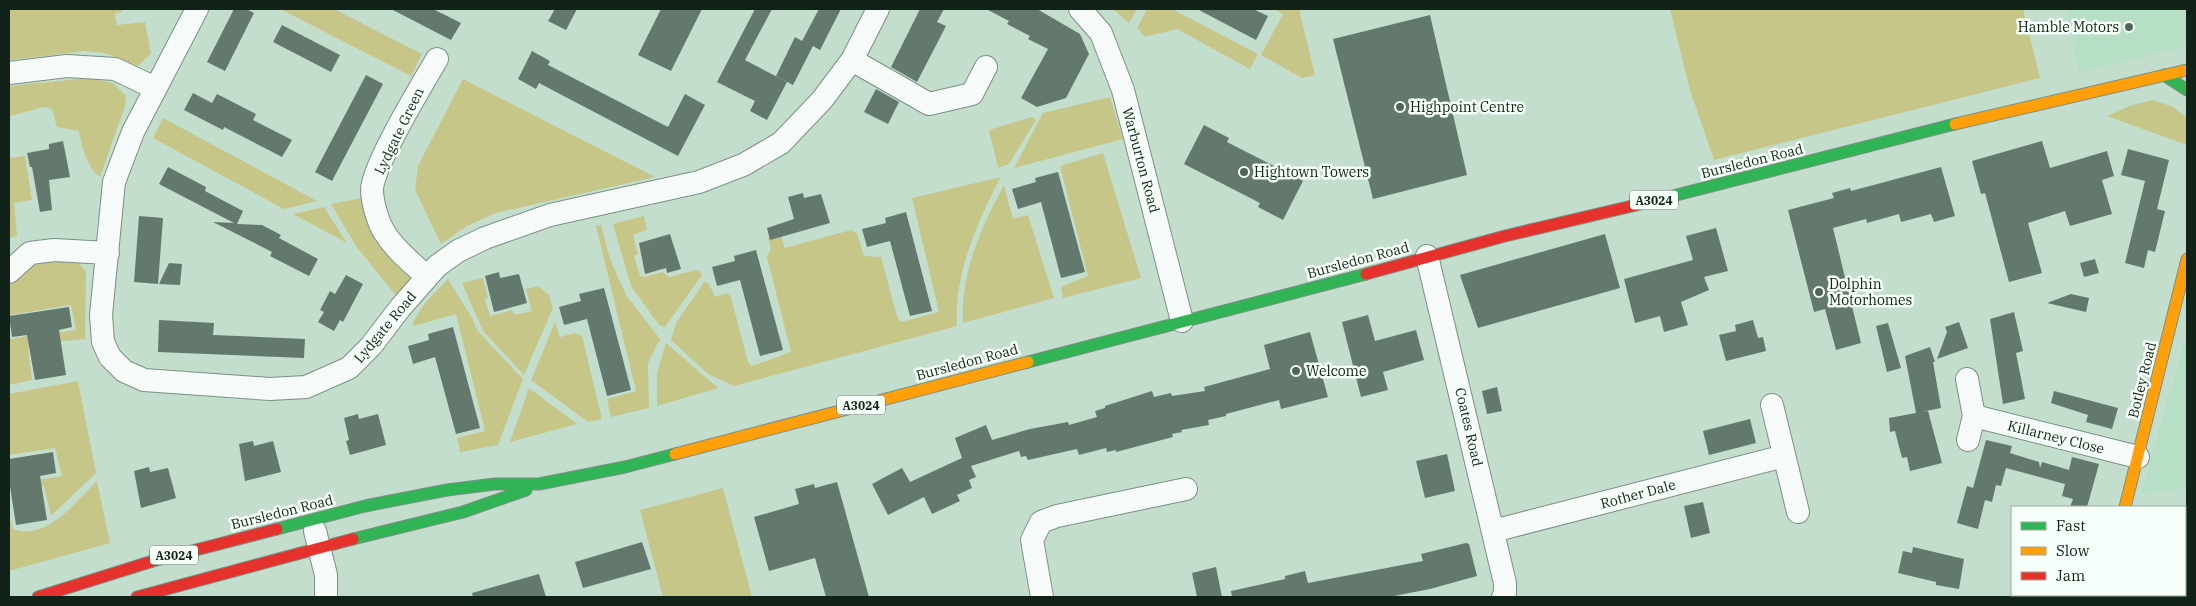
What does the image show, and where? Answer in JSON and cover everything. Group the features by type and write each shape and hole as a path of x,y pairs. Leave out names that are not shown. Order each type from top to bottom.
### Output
{"main road":[{"name":"Bursledon Road","path":"38,597 153,561 365,506 447,490 495,484 539,484 625,467 1505,236 1754,177 1953,125 2187,70"},
{"path":"2164,75 2187,90"},
{"name":"Botley Road","path":"2125,506 2187,259"},
{"name":"Bursledon Road","path":"137,597 320,548 441,519 494,503 539,484"}],"street":[{"name":"Lydgate Road","path":"197,9 122,155 114,182 101,315 103,342 110,357 124,371 144,380 163,383 270,389 306,387 333,377 349,368 371,346 400,308 444,259 485,238 569,210 699,182 743,165 781,143 822,100 852,60 878,9"},
{"name":"Warburton Road","path":"1080,9 1101,33 1123,90 1182,321"},
{"name":"Lydgate Green","path":"427,277 394,246 382,228 375,207 372,189 380,165 437,59"},
{"path":"852,60 930,104 972,94 986,67"},
{"path":"9,72 67,66 115,68 155,88"},
{"path":"9,272 30,253 54,250 108,253"},
{"name":"Coates Road","path":"1427,256 1505,583 1503,597"},
{"path":"1967,379 1974,416 1968,440"},
{"path":"1772,405 1798,512"},
{"name":"Killarney Close","path":"1974,416 2138,457"},
{"name":"Rother Dale","path":"1493,531 1784,456"},
{"path":"1042,597 1032,540 1042,522 1057,516 1186,489"},
{"path":"312,520 326,575 326,597"}],"shaded area":[{"path":"9,9 122,9 122,12 115,13 117,25 145,22 151,54 138,66 105,53 85,51 9,60"},
{"path":"280,9 334,9 422,54 411,76"},
{"path":"1113,9 1137,9 1129,23"},
{"path":"1147,9 1172,9 1258,54 1250,69 1177,29 1145,37 1137,28"},
{"path":"1274,9 1299,9 1315,75 1302,78 1261,55 1283,14"},
{"path":"1670,9 2023,9 2040,78 1714,160 1690,90"},
{"name":"Hamble Motors","path":"2066,9 2187,9 2187,46 2079,72"},
{"path":"89,78 113,83 126,96 125,106 100,177 92,168 83,150 79,131 57,127 52,109 43,107 11,116 9,121 9,86"},
{"path":"463,79 655,177 496,213 467,226 441,244 415,190 418,166"},
{"path":"1110,97 1123,139 1014,168 1043,113"},
{"path":"2153,100 2173,107 2187,118 2187,145 2107,116 2132,105"},
{"path":"1032,117 1036,120 1009,164 998,168 989,130"},
{"path":"163,118 317,201 284,209 153,138"},
{"path":"1103,153 1141,278 1063,298 1061,287 1088,276 1060,166"},
{"path":"25,156 32,200 14,203 17,236 9,238 9,158"},
{"path":"1001,177 976,230 963,268 957,306 957,326 734,386 708,374 671,340 676,323 705,281 709,284 715,297 727,293 731,297 748,362 752,366 791,352 767,257 771,248 768,237 780,233 785,248 851,230 857,233 864,256 881,257 897,316 901,322 939,312 912,198"},
{"path":"1004,185 1013,219 1028,215 1054,298 963,323 965,287 974,252 987,218"},
{"path":"367,197 414,274 398,298 356,246 331,204"},
{"path":"324,207 347,243 293,214"},
{"path":"644,216 647,230 633,235 638,254 634,256 640,276 645,277 662,272 669,277 696,270 700,271 702,275 665,327 659,325 631,286 613,224"},
{"path":"601,225 610,259 626,295 660,339 648,363 649,408 611,417 607,399 636,391 596,226"},
{"path":"29,260 78,262 86,272 85,339 52,342 51,334 76,330 71,305 9,315 9,277"},
{"path":"483,278 488,298 485,299 490,316 512,310 514,315 532,311 526,289 538,286 549,295 553,308 524,375 483,331 462,283"},
{"path":"448,279 472,318 477,330 523,379 498,445 460,452 457,438 485,431 456,314 414,326 412,324 424,304"},
{"path":"555,322 560,337 575,333 582,336 602,419 588,422 531,380"},
{"path":"9,330 10,339 36,335 38,345 28,347 32,380 9,385"},
{"path":"2187,332 2187,487 2141,494"},
{"path":"666,343 718,388 657,406 657,373"},
{"path":"78,381 96,473 51,516 44,486 34,487 32,481 62,476 55,448 9,455 9,394"},
{"path":"529,388 577,424 510,442"},
{"path":"97,481 110,543 9,571 9,515 13,529 25,532 37,530 59,518"},
{"path":"723,488 752,597 663,597 640,510"}],"building":[{"path":"234,9 246,9 254,13 225,71 207,62"},
{"path":"391,9 433,9 461,23 451,40"},
{"path":"555,9 577,9 566,30 548,21"},
{"path":"661,9 702,9 671,71 638,55"},
{"path":"755,9 772,9 745,60 787,82 767,120 750,111 755,101 717,82"},
{"path":"819,9 841,9 820,50 813,46 793,85 776,76 795,37 802,41"},
{"path":"920,9 944,9 937,22 946,26 917,82 891,67"},
{"path":"986,9 1037,9 1080,34 1089,54 1066,98 1037,107 1021,98 1048,49 1028,39 1030,36 1007,24 1009,21"},
{"path":"1197,9 1253,9 1268,16 1256,40"},
{"name":"Highpoint Centre","path":"1430,15 1467,175 1373,199 1333,39"},
{"path":"282,25 340,55 331,72 273,42"},
{"path":"532,51 550,61 548,65 668,127 685,94 705,105 678,156 539,83 536,89 518,79"},
{"path":"366,75 383,84 332,181 315,172"},
{"path":"876,89 899,102 888,124 864,112"},
{"path":"193,93 212,103 217,94 256,114 253,120 292,140 282,157 224,127 223,130 184,110"},
{"name":"Hightown Towers","path":"1204,125 1229,138 1227,142 1303,181 1283,220 1258,207 1260,203 1184,164"},
{"path":"63,141 70,177 49,180 52,210 40,212 32,167 30,167 27,153 49,149 49,144"},
{"path":"2042,141 2050,168 2107,151 2114,176 2102,180 2112,214 2070,226 2065,211 2028,223 2042,273 2009,282 1985,193 1981,194 1972,161"},
{"path":"2128,149 2169,160 2157,209 2165,211 2155,252 2148,250 2144,268 2125,263 2145,181 2121,175"},
{"path":"168,167 206,187 205,191 243,211 237,224 262,225 281,235 279,238 318,259 309,276 270,256 272,252 213,222 234,223 159,184"},
{"path":"1941,167 1955,216 1934,222 1931,214 1901,222 1899,214 1867,223 1866,219 1833,228 1861,343 1836,350 1825,309 1814,312 1788,210 1834,198 1832,193 1850,188 1851,191"},
{"path":"1058,172 1085,272 1061,278 1041,202 1018,209 1012,189 1036,182 1035,178"},
{"path":"803,193 804,198 821,194 830,223 770,240 767,228 794,219 788,197"},
{"path":"906,212 932,311 910,316 890,241 867,247 862,229 886,223 885,218"},
{"path":"139,216 163,218 158,284 134,282"},
{"path":"1716,228 1728,271 1704,277 1709,290 1681,302 1688,325 1664,332 1660,316 1635,323 1624,279 1693,260 1686,236"},
{"path":"670,234 681,269 667,273 666,268 645,274 639,243"},
{"path":"1605,234 1620,288 1478,328 1460,275"},
{"path":"756,250 783,350 760,356 740,280 717,286 712,267 735,261 734,256"},
{"path":"2095,259 2099,273 2084,277 2080,263"},
{"path":"169,263 182,264 180,285 159,284"},
{"path":"499,272 500,278 519,274 527,303 494,312 485,276"},
{"path":"346,275 363,284 343,322 340,320 334,331 318,322 324,312 320,310 330,291 335,294"},
{"path":"604,288 631,390 607,396 587,319 564,325 559,307 581,301 579,294"},
{"path":"2071,294 2089,298 2086,312 2047,303"},
{"path":"69,307 72,327 59,330 66,375 35,380 27,335 12,337 9,316"},
{"path":"2014,312 2023,351 2016,353 2025,399 2003,404 1990,319"},
{"path":"1368,315 1375,341 1416,330 1424,360 1383,372 1388,390 1361,397 1342,322"},
{"path":"159,320 214,323 213,335 305,339 304,358 158,352"},
{"path":"1753,320 1758,338 1763,337 1766,351 1726,361 1719,335 1736,331 1735,325"},
{"path":"1959,322 1968,348 1937,359 1947,332 1945,327"},
{"path":"1888,323 1901,368 1887,372 1876,326"},
{"path":"453,327 480,428 456,434 435,357 413,364 408,346 429,340 428,334"},
{"path":"1310,332 1328,397 1281,409 1279,400 1208,420 1209,425 1181,430 1182,432 1172,434 1173,437 1116,452 1116,450 1107,452 1106,448 1079,455 1077,449 1028,460 1026,456 1021,457 1019,451 971,466 976,477 969,480 972,488 957,495 960,501 932,514 924,497 888,515 872,484 902,468 910,482 962,458 955,438 986,425 992,440 1030,429 1068,422 1069,425 1097,417 1095,411 1105,408 1105,406 1152,391 1154,397 1171,393 1172,396 1205,391 1204,387 1270,369 1264,345"},
{"path":"1930,347 1935,362 1933,362 1941,408 1921,412 1928,411 1942,463 1910,471 1907,457 1902,458 1895,431 1890,432 1889,418 1916,413 1905,356"},
{"path":"1497,387 1502,411 1487,414 1482,391"},
{"path":"2054,391 2118,408 2112,429 2086,422 2088,415 2051,403"},
{"path":"358,414 359,419 378,414 386,445 350,455 346,441 349,440 344,418"},
{"path":"1750,419 1756,443 1709,455 1703,431"},
{"path":"1986,440 2012,446 2010,453 2039,462 2040,468 2042,462 2069,470 2072,457 2099,464 2087,506 2070,506 2073,499 2062,496 2065,484 2006,468 2001,486 1996,485 1992,502 1985,500 1978,529 1957,523 1967,486 1973,488"},
{"path":"253,441 254,446 273,441 281,472 245,481 239,444"},
{"path":"53,452 56,473 40,476 47,520 16,525 9,480 9,459"},
{"path":"1447,454 1455,491 1425,498 1416,461"},
{"path":"149,467 150,472 168,468 176,498 141,508 134,471"},
{"path":"837,482 869,597 826,597 815,558 769,571 754,517 799,504 795,489 814,484 815,488"},
{"path":"1703,502 1710,533 1691,538 1684,506"},
{"path":"642,542 651,569 583,588 575,562"},
{"path":"1466,543 1469,544 1477,576 1430,589 1389,597 1232,597 1231,591 1285,579 1285,576 1305,571 1308,583 1423,561 1421,554"},
{"path":"1913,547 1964,559 1959,589 1936,585 1936,582 1898,573 1903,551 1912,553"},
{"path":"1216,567 1222,597 1197,597 1192,573"},
{"path":"539,574 546,597 473,597 472,593"}],"traffic: fast":[{"path":"2164,75 2187,90"},
{"path":"1649,202 1955,124"},
{"path":"1028,362 1366,274"},
{"path":"277,529 365,506 447,490 495,484 539,484 625,467 675,454"},
{"path":"353,539 463,512 526,490"}],"traffic: slow":[{"path":"1955,124 2187,70"},
{"path":"2125,506 2187,259"},
{"path":"675,454 1028,362"}],"traffic: jam":[{"path":"1366,274 1505,236 1649,202"},
{"path":"38,597 153,561 277,529"},
{"path":"137,597 353,539"}],"place":[{"name":"Hamble Motors","path":"2129,27"},
{"name":"Highpoint Centre","path":"1400,107"},
{"name":"Hightown Towers","path":"1244,172"},
{"name":"Dolphin Motorhomes","path":"1819,292"},
{"name":"Welcome","path":"1296,371"}]}
